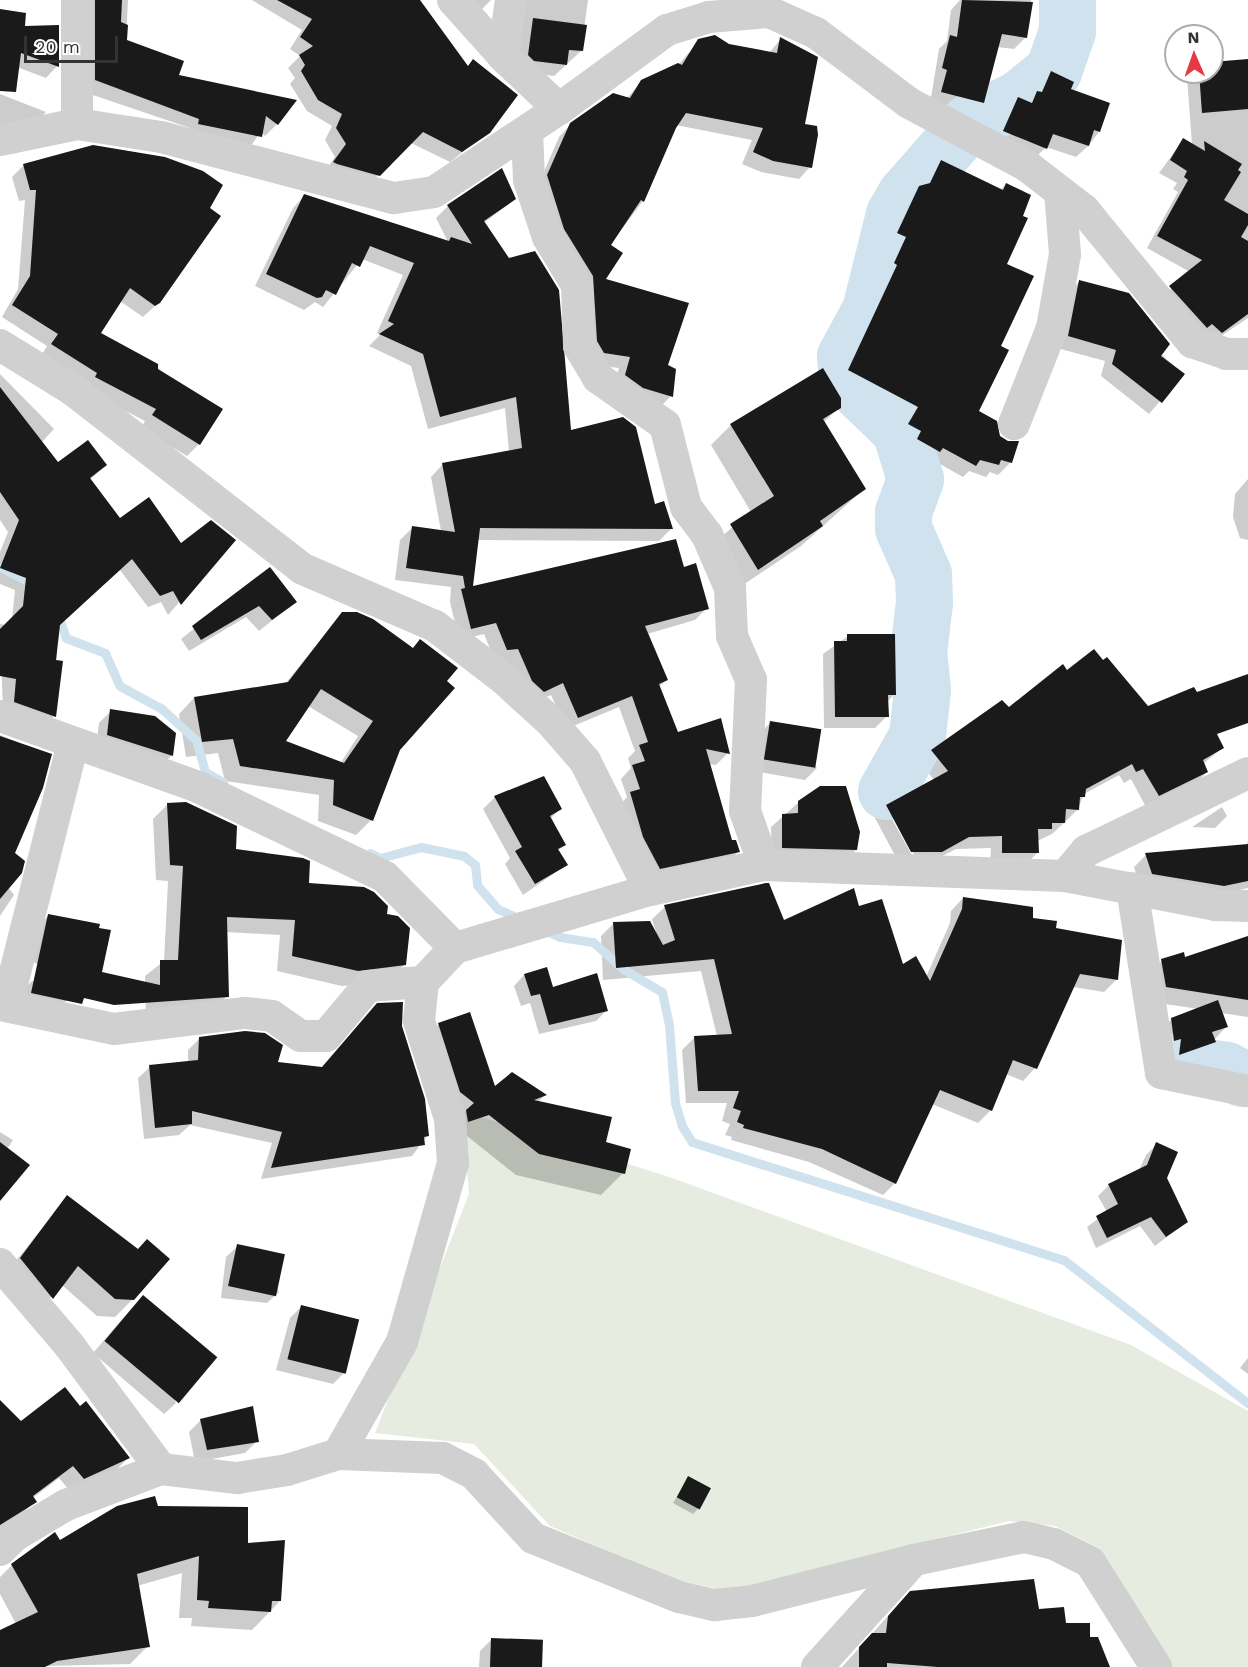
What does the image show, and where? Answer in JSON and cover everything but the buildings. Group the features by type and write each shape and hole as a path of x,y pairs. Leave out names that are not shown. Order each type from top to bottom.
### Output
{"street":[{"path":"77,0 77,124"},
{"path":"453,0 503,56 559,109"},
{"path":"503,56 511,0"},
{"path":"0,140 77,124 161,137 394,198 434,192 559,109 667,30 709,17 769,12 816,33 909,103 1027,166 1084,210 1192,342 1226,354 1248,354"},
{"path":"527,131 530,180 548,237 577,285 579,346 598,378 665,425 686,507 707,535 730,588 732,636 751,680 746,811 764,865"},
{"path":"1014,424 1052,328 1065,254 1060,192"},
{"path":"0,345 73,390 303,569 435,626 505,680 551,722 585,761 650,890"},
{"path":"0,716 198,787 385,877 455,948"},
{"path":"73,744 4,1005 114,1029 244,1013 272,1016 301,1036 326,1036 368,986 423,982"},
{"path":"1065,876 1086,851 1248,773"},
{"path":"338,1454 402,1342 453,1162 450,1119 419,1021 423,982 455,948 650,890 764,865 1065,876 1216,905 1248,906"},
{"path":"1132,888 1161,1073 1248,1091"},
{"path":"0,1264 69,1345 161,1469"},
{"path":"0,1550 14,1536 66,1505 161,1469 237,1478 287,1470 338,1454 443,1458 474,1474 533,1538 679,1597 714,1605 752,1601 914,1560 1024,1537 1054,1545 1090,1562 1156,1667"},
{"path":"817,1667 914,1560"}],"shaded area":[{"path":"462,1111 672,1178 1131,1345 1248,1411 1248,1667 1171,1667 1099,1548 1055,1526 1009,1521 727,1591 675,1580 550,1526 474,1444 375,1433 469,1194"}],"waterway":[{"path":"886,791 917,736 922,689 918,653 924,602 923,574 903,528 903,512 915,479 900,430 847,379 845,356 870,310 894,214 905,195 969,122 1018,99 1053,71 1067,31 1067,0"},
{"path":"0,567 36,585"},
{"path":"58,614 66,638 105,653 120,686 162,709 196,740 205,772 223,782"},
{"path":"370,853 380,858 421,847 464,856 475,865 477,885 498,909 520,919"},
{"path":"544,930 560,937 593,942 623,969 662,992 669,1025 675,1103 682,1126 692,1142 1064,1260 1248,1403"},
{"path":"1174,1062 1226,1070 1242,1078"}]}
